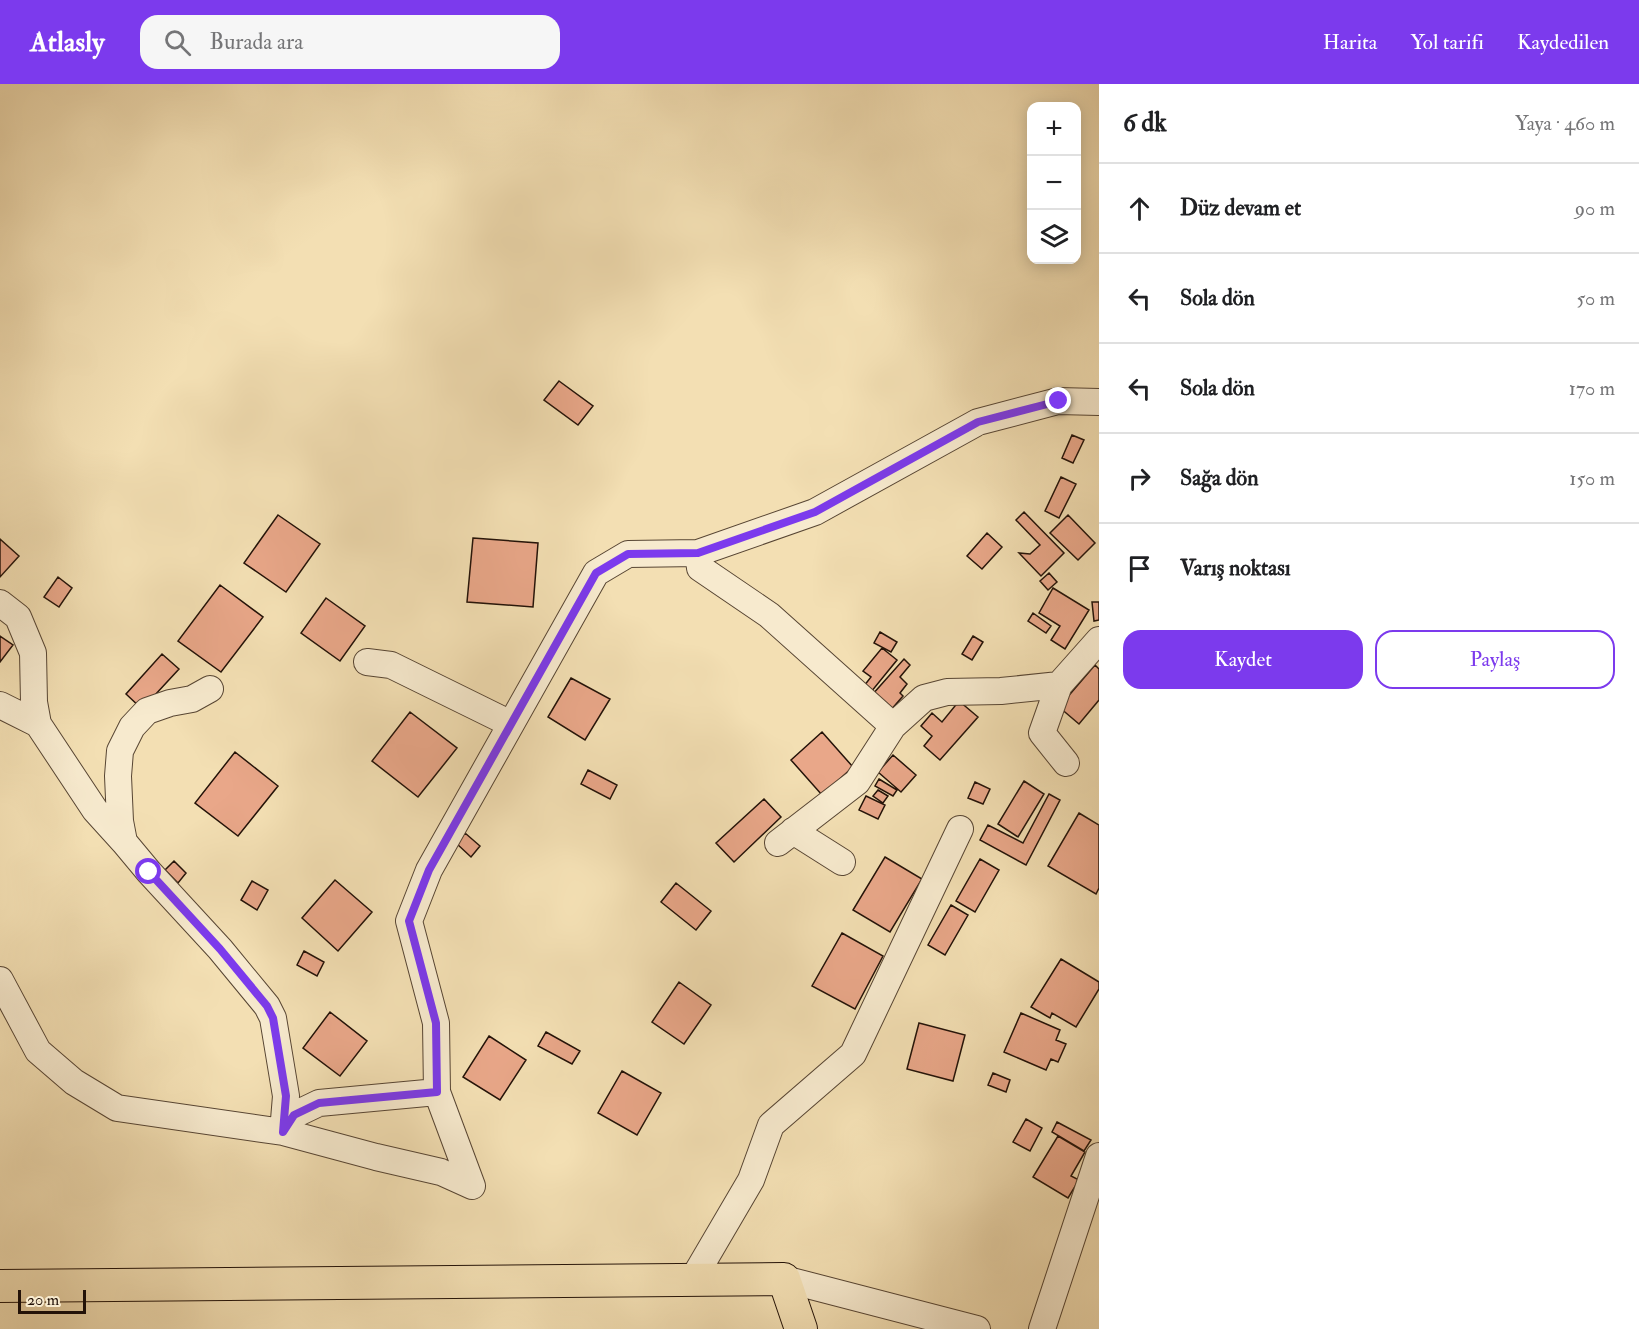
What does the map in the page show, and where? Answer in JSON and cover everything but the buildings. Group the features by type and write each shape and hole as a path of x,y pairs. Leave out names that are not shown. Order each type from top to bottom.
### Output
{"main road":[{"path":"0,1286 784,1279 801,1329"}],"street":[{"path":"0,980 38,1051 74,1082 117,1108 283,1132 366,1155 441,1172 472,1186 437,1092 436,1023 409,921 429,870 596,573 628,554 698,553 815,512 978,422 1059,401 1099,402"},
{"path":"698,553 700,568 769,615 893,726"},
{"path":"0,603 18,617 33,653 34,702 38,724 95,810 220,949 267,1006 273,1018 286,1096 283,1132"},
{"path":"1066,763 1042,732 1059,685 1099,640"},
{"path":"367,662 391,665 511,724"},
{"path":"842,862 785,837 857,782 893,726 924,698 947,692 1001,691 1059,685"},
{"path":"124,842 117,776 120,751 132,727 147,711 170,702 192,699 210,689"},
{"path":"0,705 38,724"},
{"path":"693,1279 752,1180 771,1125 853,1054 960,829"},
{"path":"283,1132 294,1115 319,1103 437,1092"},
{"path":"1042,1329 1099,1156"},
{"path":"784,1279 977,1329"}],"route":[{"path":"149,872 220,949 267,1006 273,1018 286,1096 283,1132 294,1115 319,1103 437,1092 436,1023 409,921 429,870 596,573 628,554 698,553 815,512 978,422 1059,401"}]}
